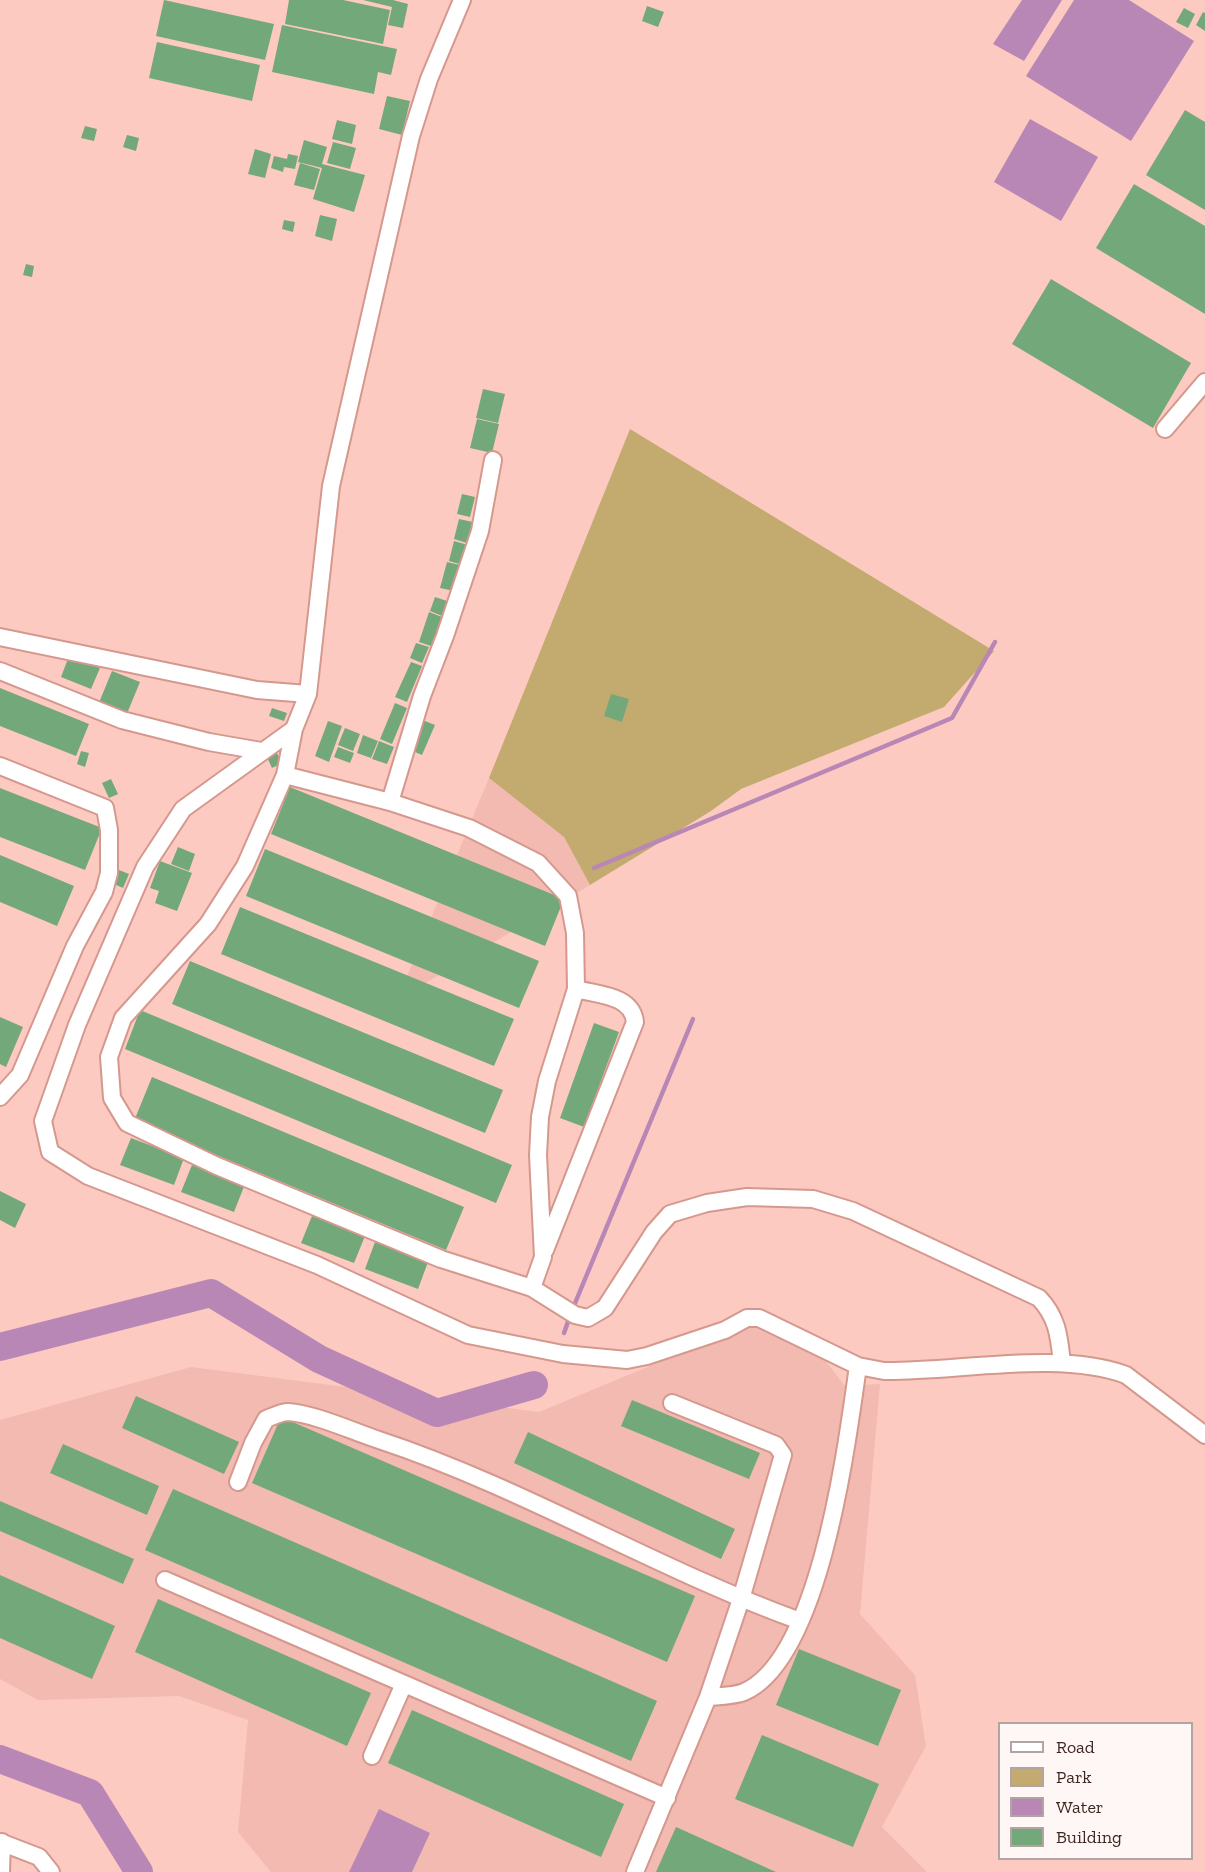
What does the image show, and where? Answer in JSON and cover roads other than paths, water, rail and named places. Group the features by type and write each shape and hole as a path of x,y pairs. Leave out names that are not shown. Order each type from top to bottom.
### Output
{"street":[{"path":"462,0 429,80 411,136 330,486 308,694 294,729 285,775 245,866 208,924 123,1018 109,1057 112,1098 127,1123 217,1166 441,1259 532,1288 574,1315 588,1318 605,1308 654,1232 670,1214 707,1203 747,1197 813,1199 853,1211 1039,1298 1051,1310 1058,1326 1062,1363"},
{"path":"1165,429 1205,382"},
{"path":"390,802 422,696 445,636 480,531 493,460"},
{"path":"0,637 257,690 308,694"},
{"path":"0,671 122,720 209,742 261,751"},
{"path":"294,729 183,809 145,867 76,1025 43,1121 50,1152 88,1176 317,1265 468,1335 563,1354 627,1360 647,1356 725,1330 747,1318 759,1318 858,1366 905,1371 1062,1363 1111,1369 1126,1375 1205,1435"},
{"path":"0,766 105,808 109,830 109,873 104,892 75,946 20,1075 0,1097"},
{"path":"285,775 390,802 470,828 538,863 568,896 575,933 576,989 547,1081 540,1117 538,1163 543,1257"},
{"path":"532,1288 636,1022 634,1012 627,1002 576,989"},
{"path":"708,1697 743,1693 756,1684 773,1669 800,1621 815,1586 825,1552 858,1366"},
{"path":"635,1872 708,1697 741,1599 783,1455 776,1445 672,1403"},
{"path":"238,1482 253,1443 266,1419 286,1412 368,1437 441,1463 581,1523 741,1599 800,1621"},
{"path":"165,1580 403,1686 667,1798"},
{"path":"372,1756 403,1686"},
{"path":"1,1872 1,1842 39,1857 51,1872"}],"water":[{"path":"1022,0 1062,0 1024,61 993,44"},
{"path":"1074,0 1129,0 1194,41 1131,141 1026,76"},
{"path":"1030,119 1098,157 1061,221 994,182"},
{"path":"379,1809 430,1833 412,1872 349,1872"}],"waterway":[{"path":"594,868 952,718 995,642"},
{"path":"573,1308 693,1019"},
{"path":"0,1347 211,1293 319,1359 437,1413 534,1385"},
{"path":"564,1333 570,1316"},
{"path":"0,1759 90,1793 139,1872"}]}
